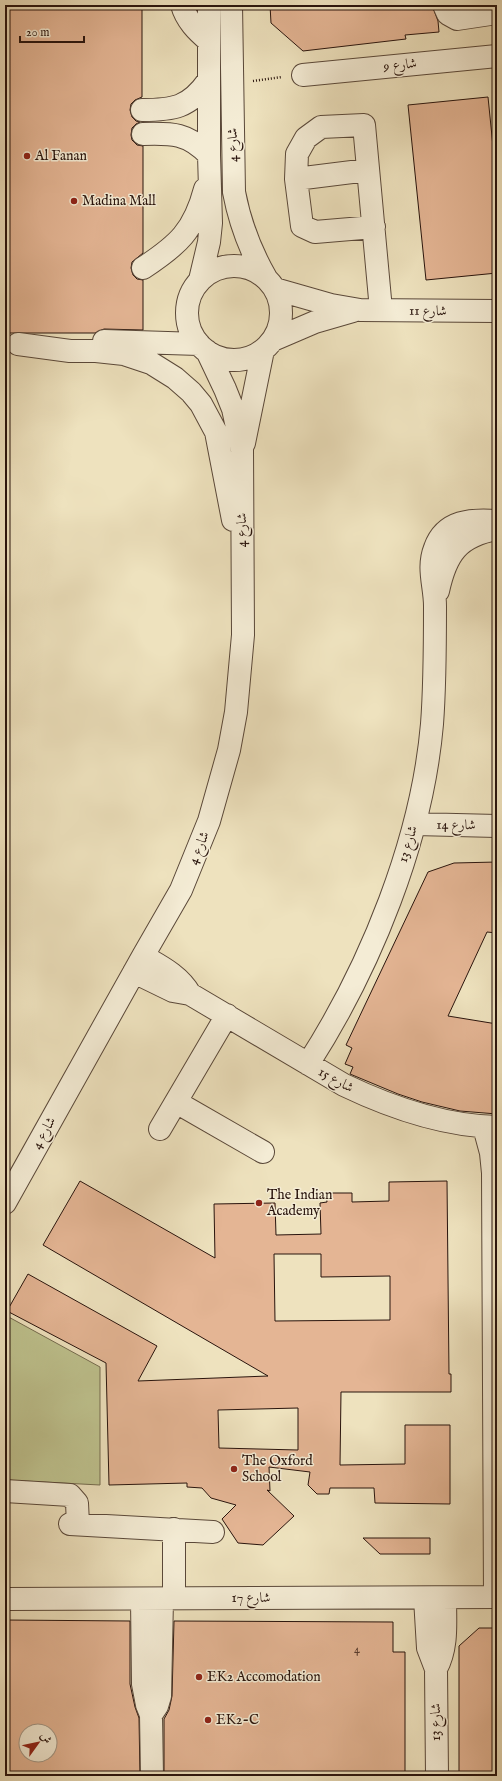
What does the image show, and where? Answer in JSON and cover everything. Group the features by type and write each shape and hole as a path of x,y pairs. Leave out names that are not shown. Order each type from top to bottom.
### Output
{"street":[{"path":"182,5 197,32 209,41"},
{"name":"شارع 4","path":"200,280 211,222 208,81 209,5"},
{"name":"شارع 4","path":"231,5 234,192 238,215 245,237 270,283"},
{"path":"444,5 448,14 457,19 497,13"},
{"name":"شارع 9","path":"303,75 497,56"},
{"path":"142,110 168,110 187,102 202,89 208,81"},
{"path":"168,110 169,133"},
{"path":"370,310 374,227 364,125 320,127 306,138 297,154 296,178 302,226 315,232 374,227"},
{"path":"143,134 169,133 178,135 195,142 209,161 199,211 190,227 180,240 168,251 143,268"},
{"path":"296,178 368,170"},
{"path":"225,266 240,266 254,270 270,283 280,301 281,315 279,328 268,345 253,356 241,359 217,357 203,347 190,329 187,312 191,295 200,280 211,272 225,266"},
{"name":"شارع 11","path":"270,283 331,305 370,310 497,311"},
{"name":"شارع 11","path":"268,345 315,322 370,310"},
{"path":"11,344 128,341 203,347"},
{"path":"11,344 70,351 96,351 124,354 151,363 176,378 201,404 216,432 230,509 242,544"},
{"name":"شارع 4","path":"242,450 268,345"},
{"name":"شارع 4","path":"5,1203 138,964 181,890 209,821 229,750 236,712 243,635 242,450 233,409 225,389 203,347"},
{"name":"شارع 13","path":"308,1064 332,1026 359,972 396,881 415,824 425,777 432,724 435,668 435,604 431,560 435,547 442,535 453,526 467,520 497,520"},
{"name":"شارع 13","path":"435,604 444,567 456,548 473,535 497,529"},
{"name":"شارع 14","path":"415,824 497,826"},
{"name":"شارع 15","path":"138,964 173,991 190,994 344,1085 396,1108 451,1122 490,1127"},
{"path":"160,1129 226,1015"},
{"path":"176,1102 263,1152"},
{"path":"490,1127 491,1152 495,1172 496,1597"},
{"path":"5,1491 70,1495 77,1503 74,1524 213,1532"},
{"path":"152,1776 151,1716 147,1705 143,1684 174,1529"},
{"name":"شارع 17","path":"5,1599 496,1597"},
{"name":"شارع 13","path":"435,1598 428,1648 436,1669 437,1776"}],"path":[{"path":"232,84 303,75"}],"green space":[{"path":"5,1315 100,1367 100,1485 5,1480"}],"building":[{"name":"Madina Mall","path":"5,5 142,5 142,97 135,100 131,104 130,110 132,117 136,121 140,122 132,128 132,140 137,145 143,146 143,253 132,262 131,268 133,275 137,279 143,280 143,330 104,329 95,333 5,333"},
{"path":"270,5 432,5 438,21 439,32 405,35 406,39 303,51 271,23"},
{"path":"488,97 497,186 497,273 426,280 408,105"},
{"path":"497,862 497,933 487,932 448,1016 497,1024 497,1114 460,1111 422,1102 398,1094 350,1074 353,1067 345,1064 352,1048 346,1045 428,872 454,863"},
{"path":"80,1181 215,1258 214,1204 275,1203 276,1235 321,1234 320,1203 327,1202 326,1193 352,1193 352,1202 389,1201 389,1182 447,1181 449,1374 451,1374 451,1392 341,1392 340,1465 405,1464 405,1425 450,1425 450,1504 375,1503 374,1488 330,1488 329,1494 317,1494 308,1485 310,1472 269,1467 270,1491 267,1490 294,1516 263,1545 238,1543 222,1519 236,1505 211,1498 202,1488 187,1487 187,1483 109,1485 106,1363 7,1311 28,1274 157,1346 138,1381 268,1376 43,1245","holes":["274,1254 321,1254 321,1277 390,1276 390,1320 275,1321","298,1408 298,1450 219,1448 218,1410"]},
{"path":"363,1538 430,1538 430,1554 380,1554"},
{"path":"5,1620 130,1621 130,1684 139,1718 140,1776 5,1776"},
{"name":"EK2-C","path":"174,1621 393,1622 393,1652 405,1652 405,1776 164,1776 164,1719 169,1710 172,1696"},
{"path":"479,1628 497,1628 497,1776 459,1776 459,1646"}],"place":[{"name":"Al Fanan","path":"27,156"},
{"name":"Madina Mall","path":"74,201"},
{"name":"The Indian Academy","path":"259,1203"},
{"name":"The Oxford School","path":"234,1469"},
{"name":"EK2 Accomodation","path":"199,1677"},
{"name":"EK2-C","path":"208,1720"}]}
